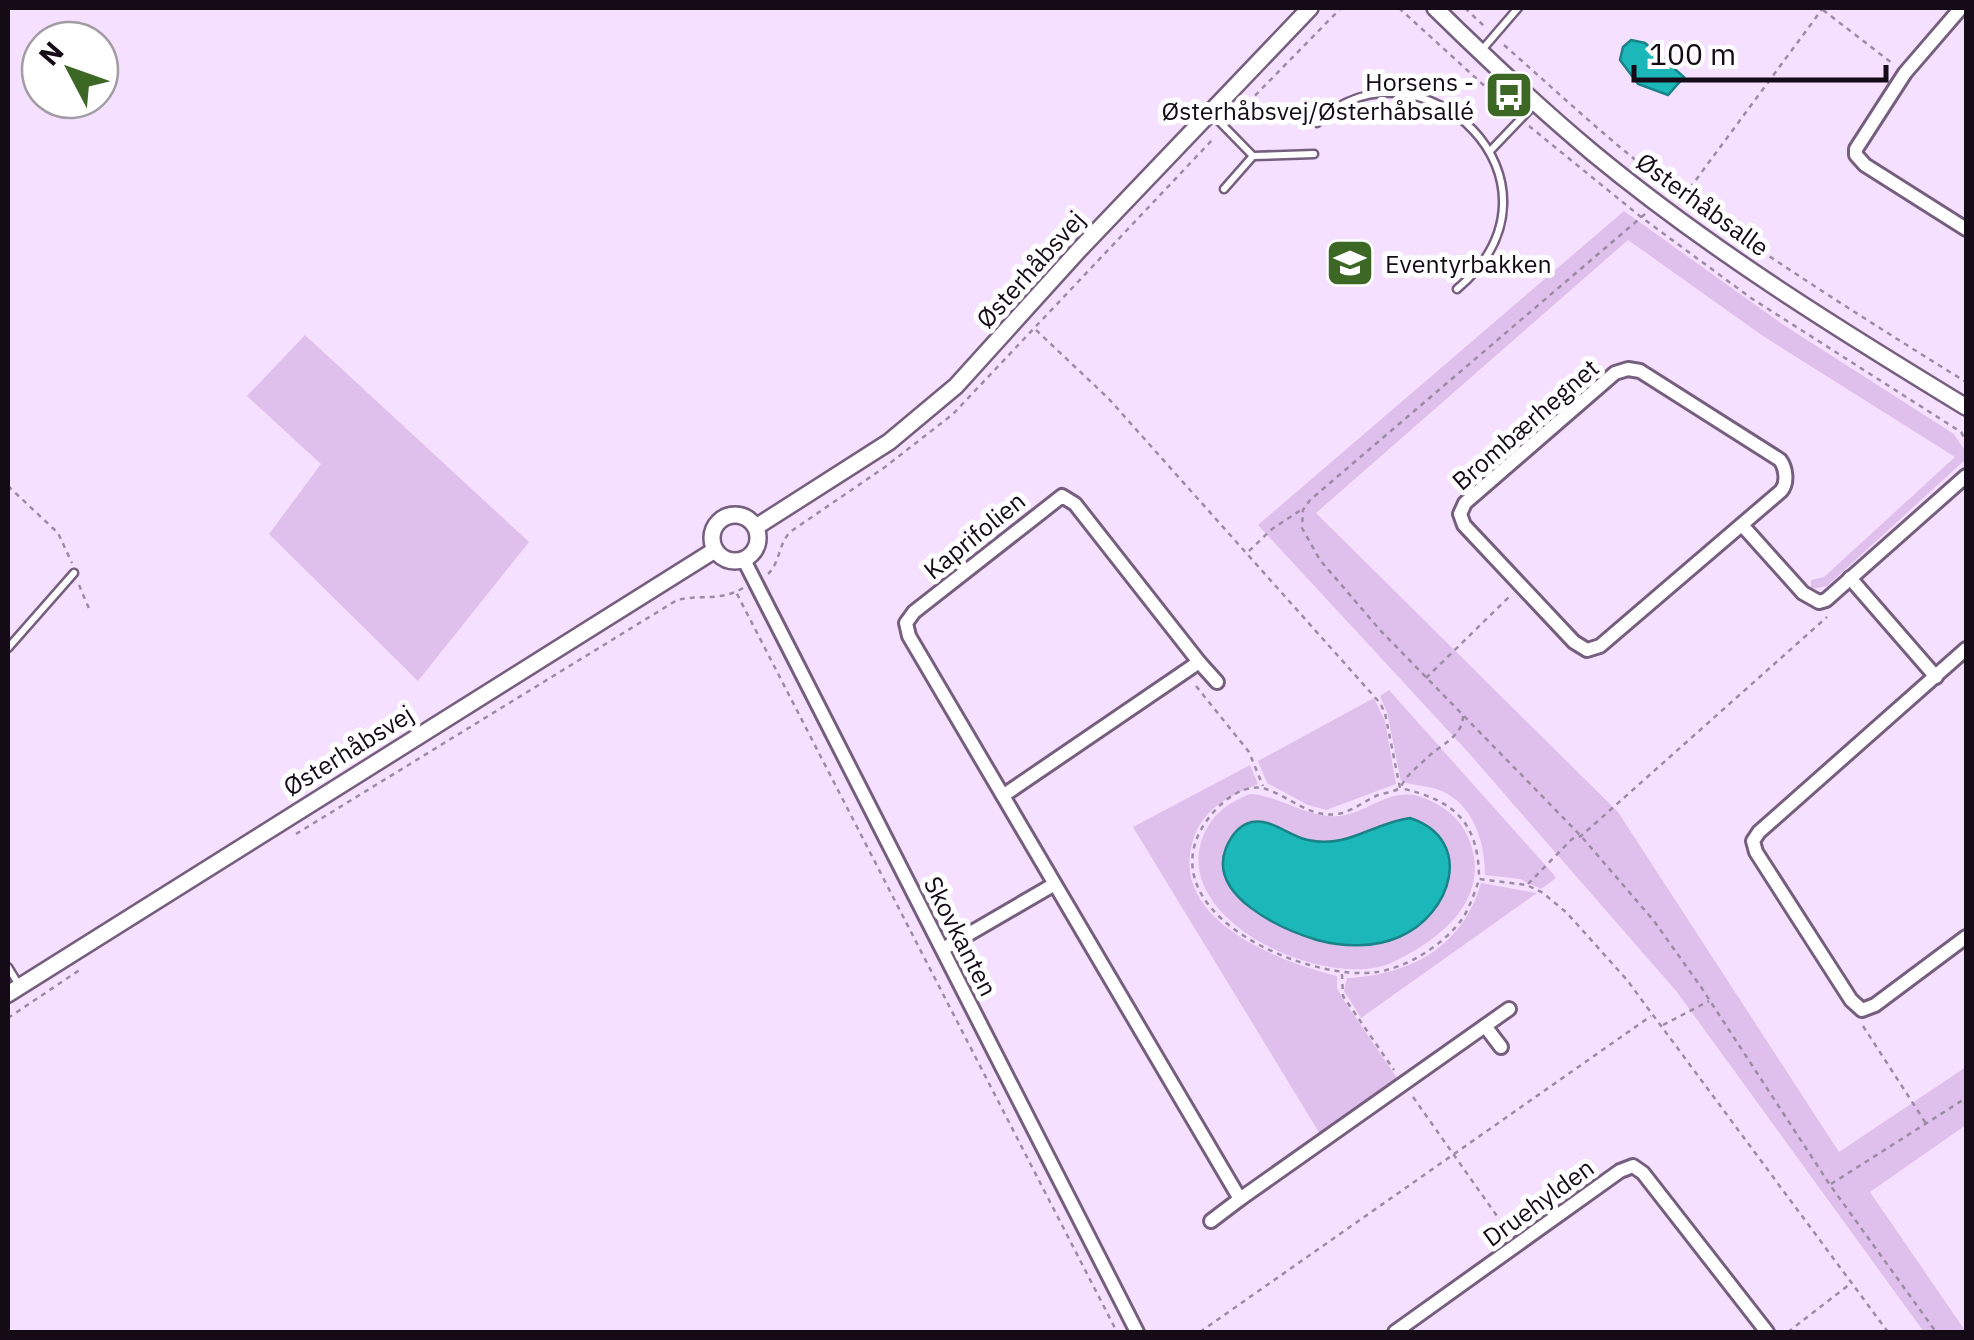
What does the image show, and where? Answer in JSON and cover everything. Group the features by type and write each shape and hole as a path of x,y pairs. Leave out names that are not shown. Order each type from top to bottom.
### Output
{"street":[{"name":"Østerhåbsvej","path":"756,528 888,442 956,386 1079,250 1310,8"},
{"name":"Østerhåbsalle","path":"1435,8 1536,103 1664,208 1774,286 1966,407"},
{"path":"1960,8 1905,73 1858,143 1856,156 1966,229"},
{"name":"Brombærhegnet","path":"1628,368 1640,371 1782,462 1784,488 1742,526 1594,650 1580,648 1520,585 1464,525 1461,508 1616,374 1628,368"},
{"path":"1742,526 1811,600 1819,602 1826,600 1966,476"},
{"name":"Kaprifolien","path":"1217,682 1075,504 1062,496 906,622 909,636 1053,886 1240,1199"},
{"path":"742,516 756,528 757,546 744,560 728,560 716,550 713,532 724,518 742,516"},
{"name":"Østerhåbsvej","path":"13,990 716,550"},
{"name":"Skovkanten","path":"744,560 1137,1332"},
{"path":"1850,578 1936,677"},
{"path":"1966,649 1759,832 1753,842 1840,984 1862,1010 1875,1005 1966,937"},
{"path":"1004,795 1199,662"},
{"path":"943,949 1053,886"},
{"path":"1212,1221 1509,1008"},
{"path":"1485,1026 1501,1048"},
{"name":"Druehylden","path":"1395,1332 1632,1166 1643,1172 1767,1332"}],"lane":[{"path":"1480,52 1518,8"},
{"path":"1317,123 1338,108 1366,97 1412,96 1454,113 1478,133 1501,173 1501,218 1485,258 1456,289"},
{"path":"1491,150 1536,103"},
{"path":"1210,112 1253,156"},
{"path":"1224,189 1253,156 1314,154"},
{"path":"8,648 74,573"},
{"path":"8,967 13,990"}],"path":[{"path":"283,842 677,600 694,596 721,598 772,572 778,547 790,532 953,414 1109,246 1341,8"},
{"path":"1465,8 1627,153 1684,197 1825,294 1966,382"},
{"path":"1248,552 1272,528 1303,510 1310,500 1664,208 1684,197 1822,8 1905,73"},
{"path":"1035,329 1108,398 1380,703 1386,714 1400,788"},
{"path":"1961,432 1966,424"},
{"path":"8,486 58,533 90,611"},
{"path":"1303,510 1302,528 1320,560 1380,630 1580,836 1654,920 1830,1185 1936,1332"},
{"path":"1426,678 1520,585"},
{"path":"736,592 1117,1332"},
{"path":"1526,885 1572,839 1580,836 1829,614"},
{"path":"1185,672 1249,752 1263,788 1310,811 1335,815 1400,788 1410,773 1460,729 1462,716"},
{"path":"1263,788 1224,801 1196,840 1196,880 1207,902 1245,937 1290,959 1342,972 1377,972 1424,953 1462,920 1479,879 1479,850 1457,812 1428,794 1400,788"},
{"path":"1479,879 1526,885 1567,913 1627,980 1888,1332"},
{"path":"8,1018 82,968"},
{"path":"1342,972 1343,996 1518,1245"},
{"path":"1660,1026 1710,1000"},
{"path":"1862,1010 1861,1024 1927,1125"},
{"path":"1200,1332 1652,1016"},
{"path":"1830,1185 1966,1098"},
{"path":"1788,1332 1852,1283"}],"shaded area":[{"path":"1631,40 1645,43 1684,77 1668,95 1638,84 1620,60 1623,47"},
{"path":"1624,211 1782,324 1954,434 1966,452 1966,459 1827,586 1811,589 1811,580 1824,577 1955,457 1763,336 1628,240 1316,513 1618,812 1839,1152 1966,1067 1966,1125 1870,1192 1966,1332 1924,1332 1677,992 1467,751 1258,525"},
{"path":"305,335 529,542 418,681 269,534 321,464 247,396"},
{"path":"1389,690 1556,878 1541,889 1520,879 1485,875 1480,840 1464,808 1441,790 1401,781 1380,696"},
{"path":"1374,698 1385,721 1396,784 1326,810 1267,783 1258,761"},
{"path":"1250,765 1258,784 1217,806 1196,832 1190,871 1198,895 1235,934 1287,960 1337,976 1337,988 1343,999 1397,1078 1320,1134 1133,827"},
{"path":"1250,794 1332,816 1402,795 1431,801 1456,818 1468,837 1474,879 1468,898 1444,929 1391,963 1363,969 1330,967 1261,943 1232,922 1210,897 1199,869 1202,839 1210,823 1227,806","holes":["1256,821 1320,841 1357,837 1393,821 1441,899 1412,930 1270,920 1231,888"]},
{"path":"1410,818 1431,829 1443,843 1449,860 1449,878 1432,912 1417,926 1389,941 1348,945 1302,935 1251,908 1227,881 1223,865 1226,848 1247,823 1259,821 1322,842"},
{"path":"1481,883 1537,893 1361,1018 1344,991 1347,978 1392,971 1431,953 1461,924"}],"place":[{"name":"Horsens - Østerhåbsvej/Østerhåbsallé","path":"1509,95"},
{"name":"Eventyrbakken","path":"1350,263"}]}
